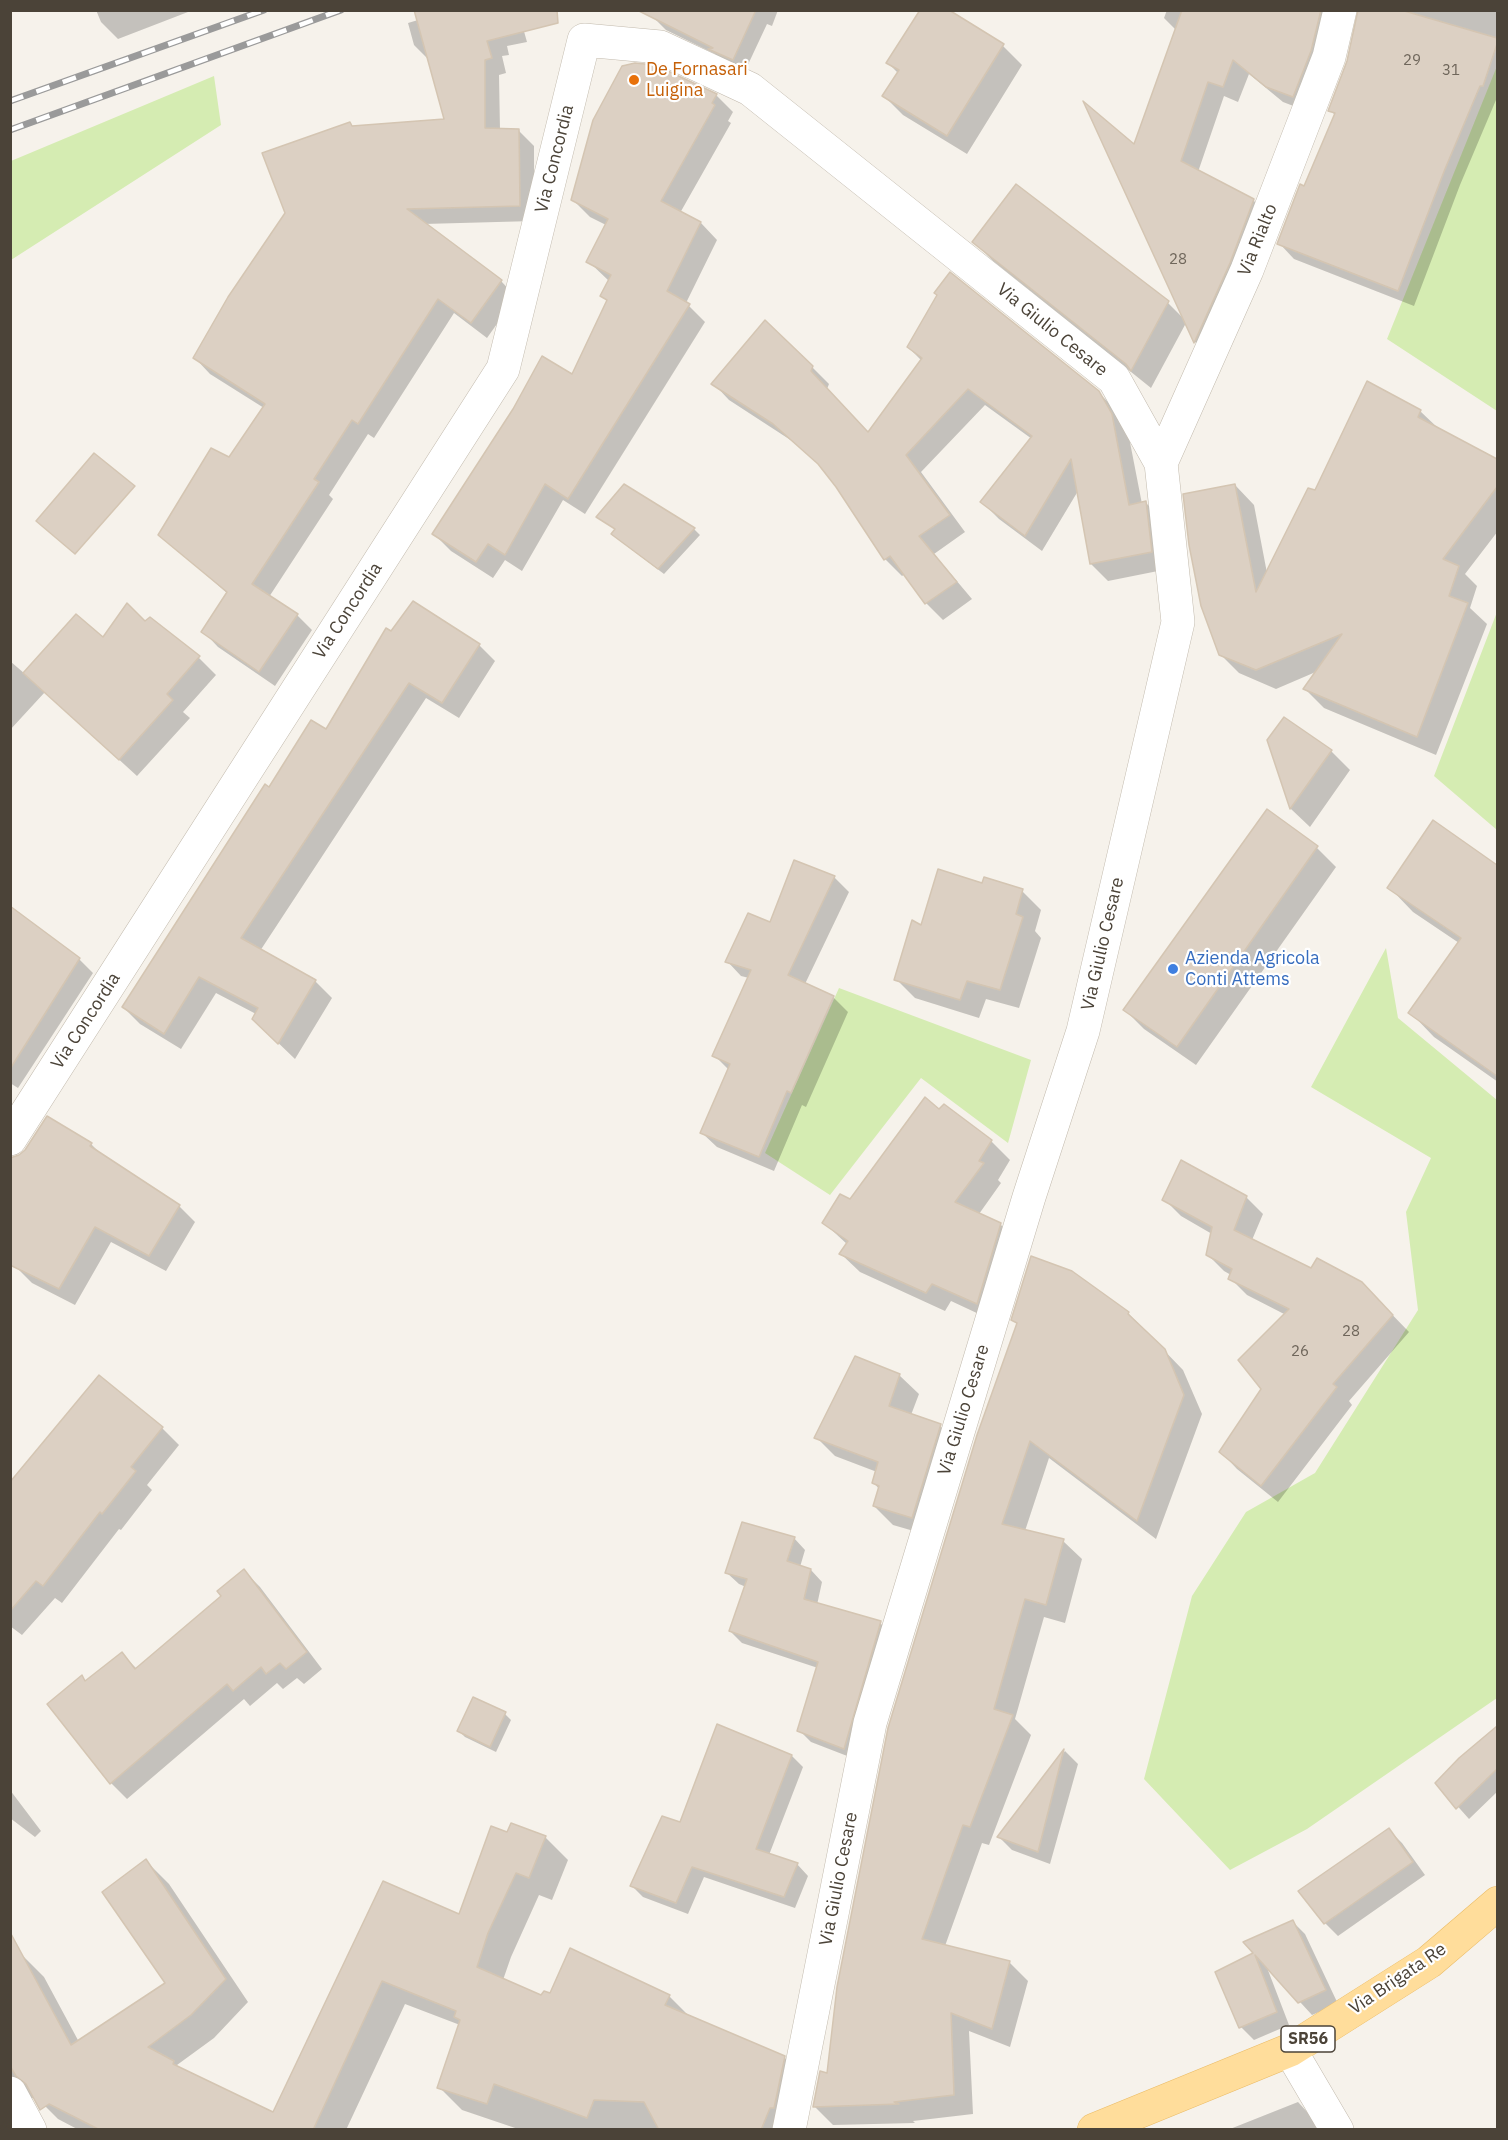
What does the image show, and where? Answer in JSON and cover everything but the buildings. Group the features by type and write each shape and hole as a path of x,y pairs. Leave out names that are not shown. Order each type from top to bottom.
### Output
{"main road":[{"name":"Via Brigata Re","path":"1094,2130 1290,2050 1429,1962 1497,1904"}],"street":[{"name":"Via Rialto","path":"1161,464 1247,270 1329,57 1340,10"},
{"name":"Via Giulio Cesare","path":"584,40 660,47 750,89 1114,379 1161,464 1178,622 1083,1031 1029,1197 870,1723 789,2130"},
{"name":"Via Concordia","path":"10,1140 503,369 584,40"},
{"path":"1290,2050 1337,2130"},
{"path":"10,2093 30,2130"}],"green space":[{"path":"1497,66 1497,411 1387,339"},
{"path":"214,76 221,125 11,260 11,161"},
{"path":"1497,612 1497,830 1434,776"},
{"path":"1386,948 1398,1018 1497,1100 1497,1698 1307,1829 1230,1870 1144,1779 1192,1596 1246,1512 1315,1473 1418,1310 1406,1212 1431,1158 1311,1087"},
{"path":"839,988 1031,1060 1008,1143 921,1078 830,1195 765,1153"}],"railway":[{"path":"10,101 264,10"},
{"path":"10,130 341,10"}],"place":[{"name":"De Fornasari Luigina","path":"634,80"},
{"name":"Azienda Agricola Conti Attems","path":"1173,969"}]}
